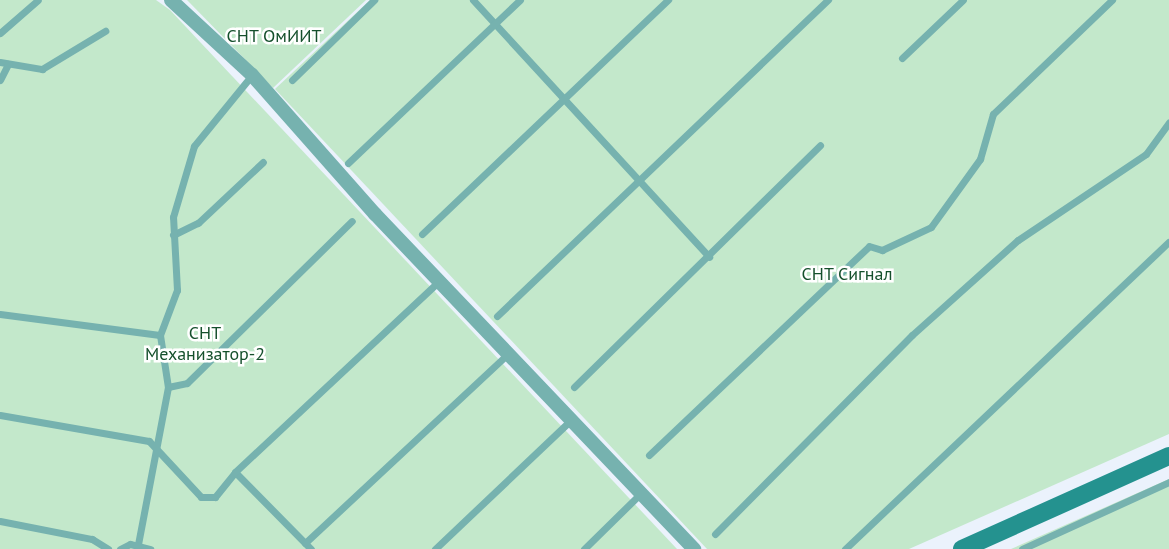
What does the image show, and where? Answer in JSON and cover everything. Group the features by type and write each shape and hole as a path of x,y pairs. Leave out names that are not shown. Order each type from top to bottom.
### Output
{"street":[{"path":"171,0 252,75 440,280 694,549"},
{"path":"962,549 1169,456"}],"lane":[{"path":"0,33 38,0"},
{"path":"292,80 374,0"},
{"path":"473,0 709,257"},
{"path":"348,163 520,0"},
{"path":"422,234 668,0"},
{"path":"497,316 828,0"},
{"path":"902,58 963,0"},
{"path":"649,455 869,246 882,250 931,227 975,169 993,114 1112,0"},
{"path":"0,80 4,63 43,69 105,31"},
{"path":"138,547 159,448 168,387 160,335 177,290 173,217 194,146 252,75"},
{"path":"715,534 912,335 1018,240 1146,154 1169,122"},
{"path":"574,387 820,145"},
{"path":"173,236 198,223 262,162"},
{"path":"168,387 187,383 352,221"},
{"path":"845,549 1169,243"},
{"path":"0,415 149,441 159,448 201,497 215,497 235,472 440,280"},
{"path":"0,314 160,335"},
{"path":"235,472 308,546 509,353"},
{"path":"435,549 572,419"},
{"path":"1022,549 1169,482"},
{"path":"584,549 642,492"},
{"path":"0,521 92,539 108,549"},
{"path":"120,549 150,549"}],"green space":[{"name":"СНТ Механизатор-2","path":"0,0 156,0 170,10 677,549 0,549"},
{"name":"СНТ ОмИИТ","path":"187,0 366,0 273,88"},
{"name":"СНТ Сигнал","path":"370,0 1169,0 1169,434 909,549 707,549 275,89"},
{"path":"1169,479 1169,549 1011,549"}]}
